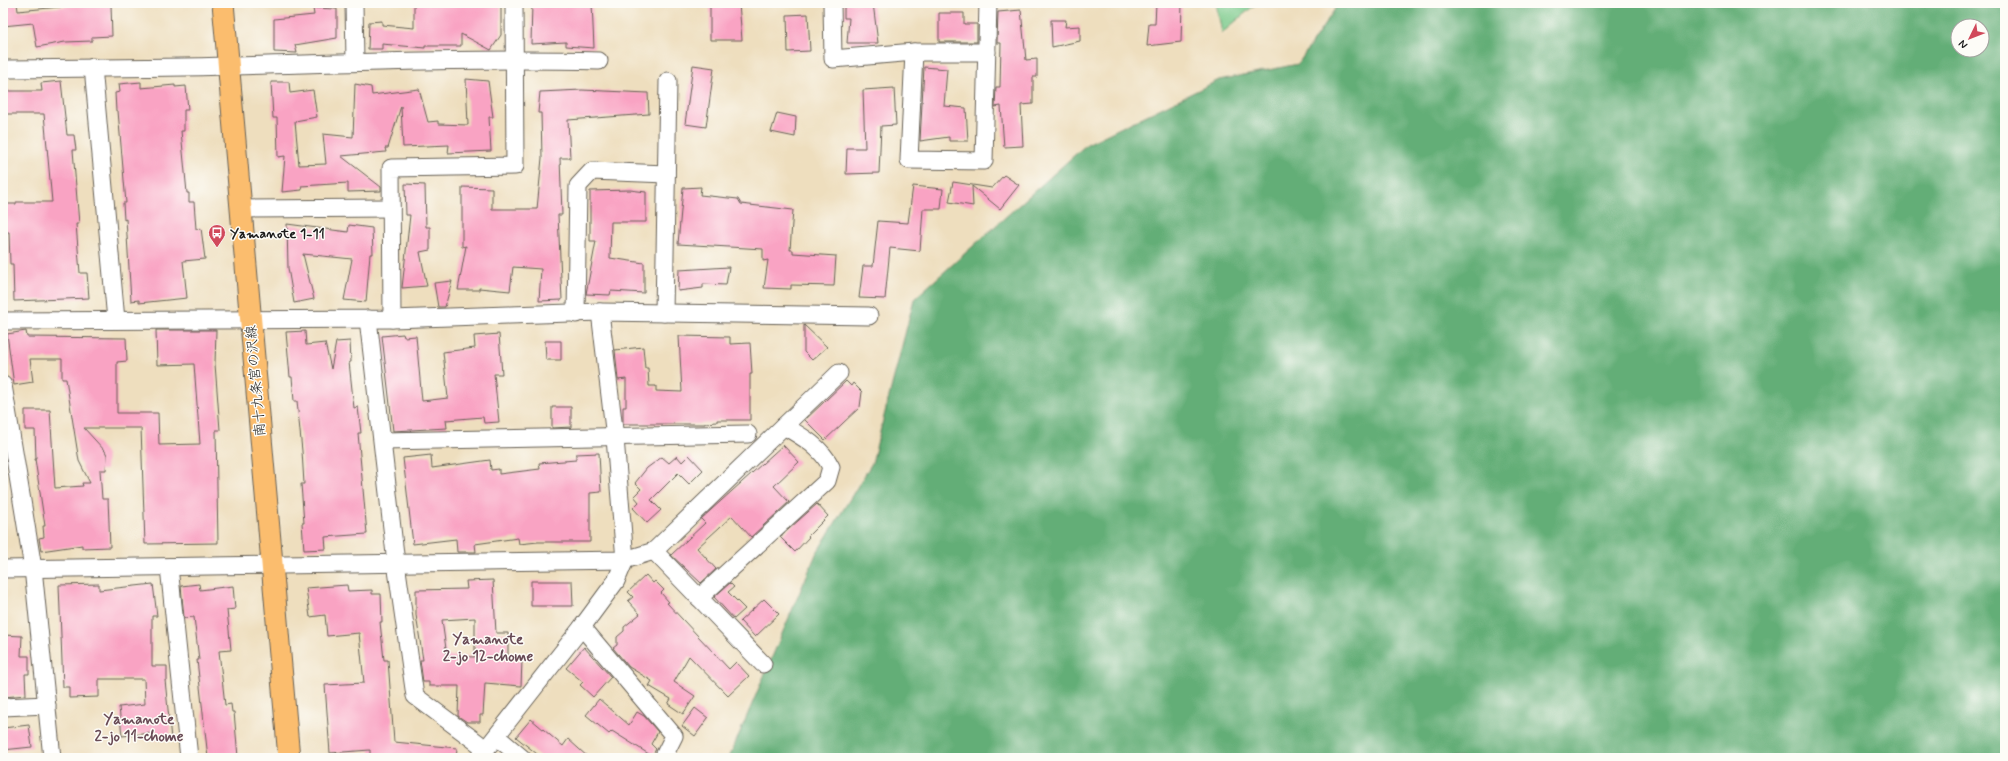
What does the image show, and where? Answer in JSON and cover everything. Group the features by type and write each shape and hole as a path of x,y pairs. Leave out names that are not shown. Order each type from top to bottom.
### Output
{"main road":[{"name":"南十九条宮の沢線","path":"222,3 229,66 249,318 254,349 289,758"}],"street":[{"path":"354,3 355,61"},
{"path":"392,318 391,168 515,166 514,3"},
{"path":"832,3 833,59 914,52 987,52"},
{"path":"914,52 909,160 984,160 988,3"},
{"path":"3,69 229,66 355,61 515,59 599,61"},
{"path":"93,67 116,320"},
{"path":"664,313 668,81"},
{"path":"576,314 578,186 592,171 666,174"},
{"path":"241,209 391,208"},
{"path":"3,320 249,318 368,319 576,314 600,312 869,316"},
{"path":"487,748 582,627 616,581 625,560 615,438 600,312"},
{"path":"368,319 396,563 415,696 487,748 522,758"},
{"path":"3,569 625,560 654,551 839,373"},
{"path":"3,385 8,448 33,568 52,758"},
{"path":"699,598 827,481 831,468 826,456 807,439 784,426"},
{"path":"383,442 748,434"},
{"path":"654,551 762,664"},
{"path":"169,567 189,758"},
{"path":"582,627 674,736 664,758"},
{"path":"3,708 47,705"}],"green space":[{"path":"1216,3 1257,3 1222,33"},
{"path":"1339,3 2005,3 2005,758 729,758 816,554 872,463 914,299 1087,144 1219,80 1298,64"}],"building":[{"path":"3,3 17,3 18,11 70,6 111,5 112,36 92,37 92,41 65,42 37,47 33,23 3,26"},
{"path":"414,3 501,3 501,35 491,50 461,34 461,46 425,46 425,48 382,44 382,49 368,49 369,22 382,21 382,25 414,28"},
{"path":"532,3 592,3 594,48 566,46 566,42 531,44"},
{"path":"710,3 739,3 742,40 710,40"},
{"path":"844,3 873,3 878,43 847,43 849,18 844,18"},
{"path":"1156,3 1182,3 1181,42 1147,46 1149,24 1155,24"},
{"path":"313,8 337,9 337,38 295,45 297,53 274,52 274,19 314,15"},
{"path":"1021,10 1026,60 1037,59 1037,77 1033,77 1033,104 1021,105 1023,146 1004,147 1001,106 995,107 996,87 1000,87 1001,43 997,43 998,12"},
{"path":"939,13 964,13 964,24 977,24 977,42 939,42"},
{"path":"808,14 810,51 788,52 787,15"},
{"path":"1051,20 1066,20 1065,27 1080,26 1080,41 1052,47"},
{"path":"693,65 714,68 706,127 685,124"},
{"path":"924,67 947,69 944,106 966,108 968,141 949,141 949,137 920,141"},
{"path":"466,79 488,81 493,117 489,117 491,151 448,153 449,145 403,147 401,106 388,148 385,148 386,152 341,156 381,187 381,191 348,192 348,183 301,186 302,190 282,192 285,156 278,157 277,118 273,118 271,82 289,82 290,93 313,90 317,117 295,121 299,165 326,164 323,134 353,137 355,84 371,87 372,95 419,89 428,122 438,121 438,124 468,125"},
{"path":"61,81 67,135 74,135 76,150 73,150 79,224 76,224 80,273 87,273 89,298 14,301 13,264 10,264 9,232 3,232 3,204 16,204 16,202 52,202 44,114 3,114 3,91 42,91 41,83"},
{"path":"141,82 141,88 175,85 175,87 186,86 188,110 184,110 184,131 181,131 187,193 189,193 189,202 194,202 196,229 201,228 205,259 183,261 187,298 139,303 139,300 131,301 126,219 124,220 123,203 126,203 115,93 120,92 119,84"},
{"path":"894,88 896,125 881,126 879,173 846,174 847,148 865,148 863,90"},
{"path":"582,90 648,93 649,114 568,120 570,158 560,158 562,215 558,215 562,300 539,301 541,269 513,267 510,291 479,288 479,290 458,290 466,246 462,247 462,187 492,188 492,209 537,209 542,158 541,113 538,113 540,92"},
{"path":"777,113 796,117 795,137 771,132"},
{"path":"1004,175 1019,185 1000,209 972,186 973,206 949,202 953,182 992,188"},
{"path":"405,184 425,185 426,227 430,227 430,250 420,252 427,286 402,288 410,215 406,215"},
{"path":"913,186 943,189 941,209 923,209 920,251 890,248 885,299 859,298 863,266 873,266 878,221 908,223"},
{"path":"701,187 700,195 738,199 741,204 793,210 790,250 793,250 793,253 836,256 834,286 791,285 791,289 764,288 768,260 763,261 763,249 678,244 683,188"},
{"path":"630,190 646,192 646,222 611,222 610,258 644,263 644,293 611,291 610,295 586,294 596,241 590,241 590,191"},
{"path":"287,224 348,232 349,225 372,228 373,254 370,254 366,302 344,300 352,259 303,254 314,299 294,303 288,268"},
{"path":"729,267 726,285 703,284 703,288 678,291 679,270"},
{"path":"452,281 445,307 438,307 434,283"},
{"path":"804,325 827,347 812,360 804,352"},
{"path":"156,330 216,330 215,364 220,430 216,430 218,543 145,544 141,428 84,428 107,455 106,470 100,470 102,499 108,499 110,547 82,548 82,545 41,551 39,538 44,537 43,526 45,526 35,459 35,430 25,430 25,410 50,410 55,488 83,486 82,483 90,483 79,461 66,379 62,379 62,359 30,359 33,382 14,385 7,334 26,331 27,337 126,338 127,361 117,362 117,413 158,413 159,445 200,444 194,364 157,365"},
{"path":"305,331 306,345 325,343 331,369 336,342 350,341 351,362 349,362 354,408 358,407 361,433 358,433 367,534 325,537 326,549 304,550 302,523 304,523 301,484 304,484 302,451 297,401 294,401 292,377 290,377 286,332"},
{"path":"403,334 404,337 416,336 422,401 448,398 443,352 475,348 474,336 499,334 502,374 494,374 499,422 484,423 483,417 446,420 447,428 393,431 382,336"},
{"path":"679,336 730,337 730,344 750,343 752,374 750,374 750,420 717,420 717,422 705,424 623,424 623,407 626,407 626,379 618,380 615,350 643,347 645,368 648,368 649,386 656,386 656,391 682,392"},
{"path":"545,341 561,341 561,360 546,360"},
{"path":"846,381 851,386 853,383 862,392 860,407 825,440 805,420"},
{"path":"552,407 571,407 571,427 552,428"},
{"path":"783,445 799,462 774,486 789,502 751,537 732,516 697,548 716,569 701,583 671,555 705,523 701,519"},
{"path":"599,453 601,492 590,493 590,542 538,542 519,544 518,538 475,544 476,552 457,552 456,539 413,544 403,458 431,455 432,468 490,460 491,470 499,469 499,474 540,469 539,463 576,460 576,454"},
{"path":"689,455 703,470 689,484 678,473 651,500 661,510 647,523 633,508 639,502 634,496 641,489 635,483 647,468 662,457 669,463 677,456 682,462"},
{"path":"817,504 828,516 808,536 809,537 795,552 780,537"},
{"path":"646,575 653,583 655,581 664,590 661,593 669,602 667,603 729,669 736,662 749,676 728,696 689,656 674,682 695,696 683,714 668,704 671,699 649,686 652,681 629,667 613,648 617,645 617,637 624,631 624,627 640,614 628,601 633,597 628,592"},
{"path":"493,580 496,633 508,633 508,659 522,660 521,686 485,683 483,715 480,715 480,722 467,722 458,716 459,686 429,686 429,682 423,682 420,660 423,660 416,615 416,590 467,589 466,581","holes":["475,618 475,657 447,656 442,620"]},
{"path":"531,581 572,581 573,606 531,606"},
{"path":"730,583 734,587 728,592 745,609 734,619 714,597"},
{"path":"99,584 99,590 153,584 157,616 152,616 152,666 167,666 167,680 165,680 171,739 154,740 153,733 122,736 119,707 145,704 144,679 99,679 99,697 69,698 69,687 63,687 59,585"},
{"path":"199,584 200,590 233,586 235,609 227,610 231,650 219,651 225,705 231,704 232,712 234,712 238,757 208,758 197,660 199,660 194,617 184,618 181,586"},
{"path":"347,585 348,591 372,590 372,594 381,594 382,622 380,622 384,660 388,660 394,742 457,748 456,758 370,758 370,750 330,753 325,685 364,683 359,633 327,636 325,615 310,617 306,588"},
{"path":"764,599 779,614 755,637 740,621"},
{"path":"3,635 22,636 21,656 29,656 29,674 25,674 26,695 3,697"},
{"path":"584,647 611,677 593,697 580,685 583,682 566,668"},
{"path":"599,699 629,725 637,712 644,716 658,732 651,744 656,749 652,756 612,731 609,734 586,715"},
{"path":"695,708 708,718 695,736 682,726"},
{"path":"531,719 563,746 568,739 589,758 542,758 516,737"},
{"path":"29,725 32,747 3,750 3,728"}],"place":[{"name":"Yamanote 1-11","path":"217,248"}],"district":[{"name":"Yamanote 2-jo 12-chome","path":"488,648"},
{"name":"Yamanote 2-jo 11-chome","path":"139,728"}]}
